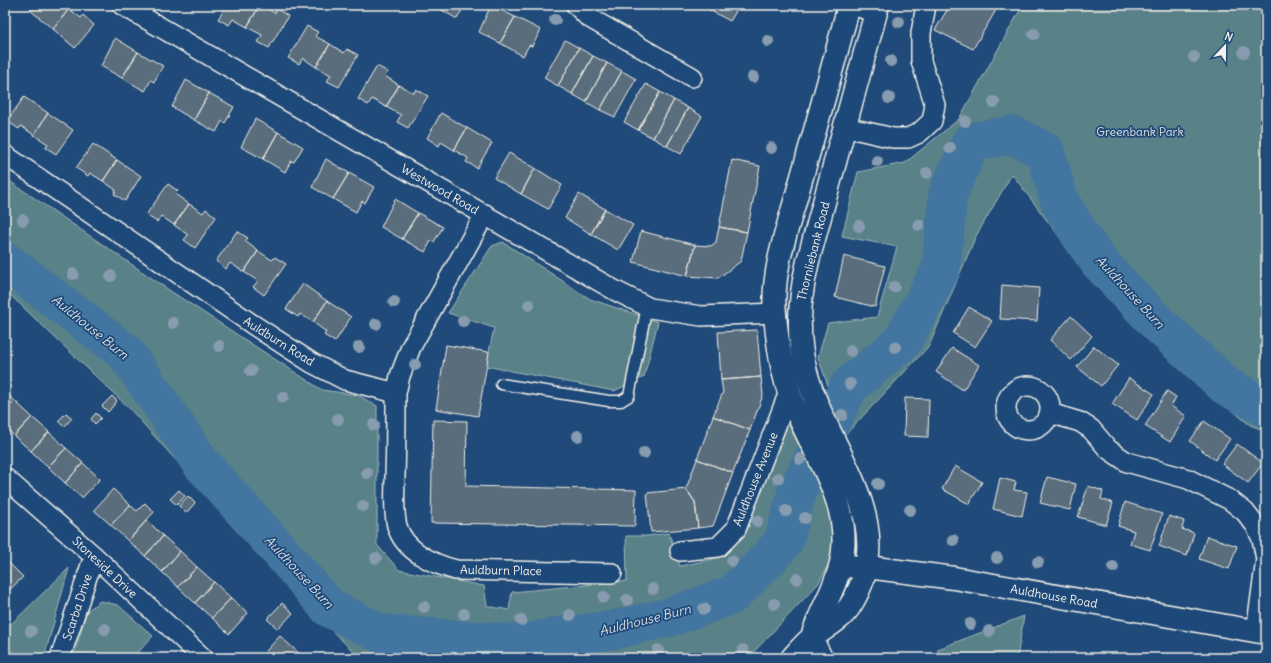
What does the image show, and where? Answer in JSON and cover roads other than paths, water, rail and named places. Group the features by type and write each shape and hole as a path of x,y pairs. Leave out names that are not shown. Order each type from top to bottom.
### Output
{"main road":[{"name":"Thornliebank Road","path":"812,637 818,618 836,584 844,549 843,528 841,512 831,484 807,436 789,392 775,313 775,287 784,242 849,5"},
{"name":"Thornliebank Road","path":"792,658 812,637 830,626 850,608 858,593 867,566 870,544 865,512 843,460 819,410 806,372 801,346 800,313 803,280 877,9"},
{"path":"775,313 800,313"},
{"name":"Auldhouse Road","path":"841,566 867,566 954,578 1261,633"}],"street":[{"name":"Westwood Road","path":"122,5 616,291 647,306 701,316 775,313"},
{"path":"576,5 588,17 692,77"},
{"path":"853,5 877,9"},
{"path":"845,127 893,138 908,138 919,133 932,121 935,104 921,61 921,33 926,5"},
{"name":"Auldburn Road","path":"5,155 252,324 312,363 345,380 396,393"},
{"path":"396,393 400,376 411,347 485,214"},
{"name":"Auldhouse Avenue","path":"680,551 718,547 736,529 789,392"},
{"name":"Auldburn Place","path":"396,393 395,502 397,526 406,541 420,555 441,566 456,570 612,573"},
{"path":"1050,413 1080,422 1091,429 1108,449 1127,462 1188,479 1230,500 1245,512 1256,526 1262,539 1266,559 1261,633"},
{"name":"Stoneside Drive","path":"5,478 94,556 203,658"},
{"name":"Scarba Drive","path":"60,658 94,556"},
{"path":"812,637 823,658"}],"lane":[{"path":"501,384 610,401 620,401 629,396 647,306"}],"waterway":[{"name":"Auldhouse Burn","path":"5,261 126,353 201,463 329,608 382,634 521,644 562,636 613,630 670,617 732,595 784,541 797,492 849,386 902,342 941,269 948,194 971,142 1012,135 1045,151 1060,202 1080,235 1099,262 1157,323 1226,386 1266,408"}],"park label":[{"name":"Greenbank Park","path":"1140,131"}]}
